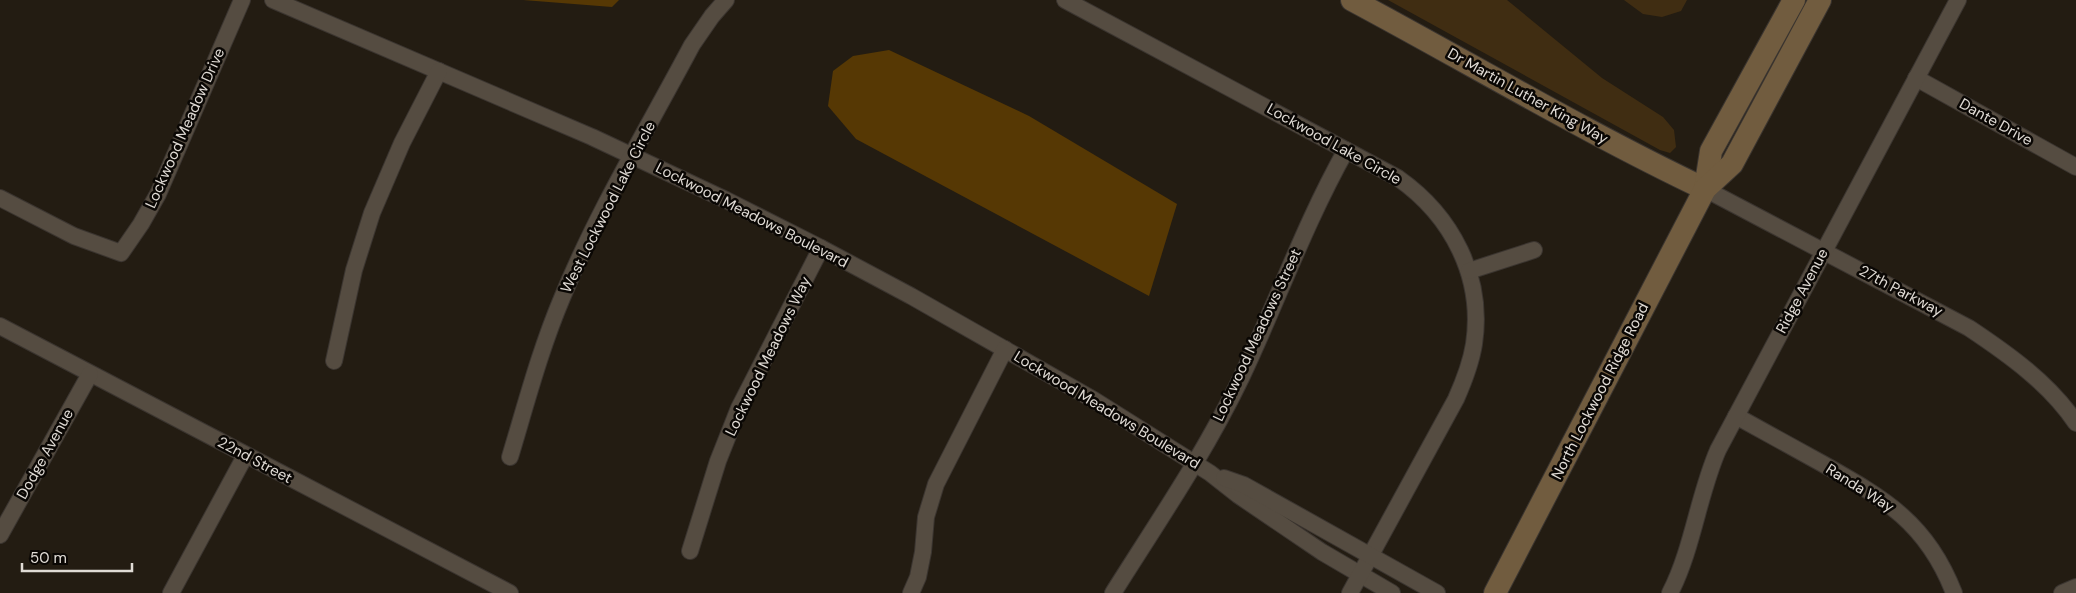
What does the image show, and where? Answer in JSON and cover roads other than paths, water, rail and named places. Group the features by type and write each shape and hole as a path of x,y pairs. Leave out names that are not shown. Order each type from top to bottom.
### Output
{"main road":[{"name":"Dr Martin Luther King Way","path":"1352,0 1593,133 1705,189"},
{"name":"North Lockwood Ridge Road","path":"1705,189 1710,151 1794,0"},
{"name":"North Lockwood Ridge Road","path":"1496,593 1705,189 1732,164 1820,0"}],"street":[{"name":"Lockwood Meadow Drive","path":"0,198 74,236 121,253 141,224 158,194 242,0"},
{"name":"Lockwood Meadows Boulevard","path":"272,0 633,156 821,248 911,296 1094,400 1210,473 1261,511 1359,575 1392,593"},
{"name":"West Lockwood Lake Circle","path":"510,457 537,364 562,298 592,231 692,45 712,16 726,0"},
{"name":"Lockwood Lake Circle","path":"1065,0 1398,178 1427,201 1458,243 1469,271 1476,315 1474,344 1467,372 1456,398 1350,593"},
{"name":"Ridge Avenue","path":"1670,593 1682,566 1709,470 1958,0"},
{"path":"334,361 354,270 372,213 402,143 439,71"},
{"name":"Dante Drive","path":"1916,78 2076,167"},
{"name":"Lockwood Meadows Street","path":"1112,593 1194,463 1241,378 1310,219 1346,150"},
{"name":"27th Parkway","path":"1705,189 1969,328 2004,352 2039,381 2076,422"},
{"name":"Lockwood Meadows Way","path":"690,551 718,461 739,408 821,248"},
{"path":"1469,271 1534,250"},
{"name":"22nd Street","path":"0,326 245,456 510,593"},
{"path":"911,593 918,577 923,552 926,517 936,484 1004,349"},
{"name":"Dodge Avenue","path":"0,535 90,374"},
{"name":"Randa Way","path":"1736,416 1867,489 1888,503 1906,518 1930,546 1954,593"},
{"path":"171,593 245,456"},
{"name":"Lockwood Meadows Boulevard","path":"1210,473 1244,485 1437,593"},
{"path":"2062,593 2076,588"}]}
